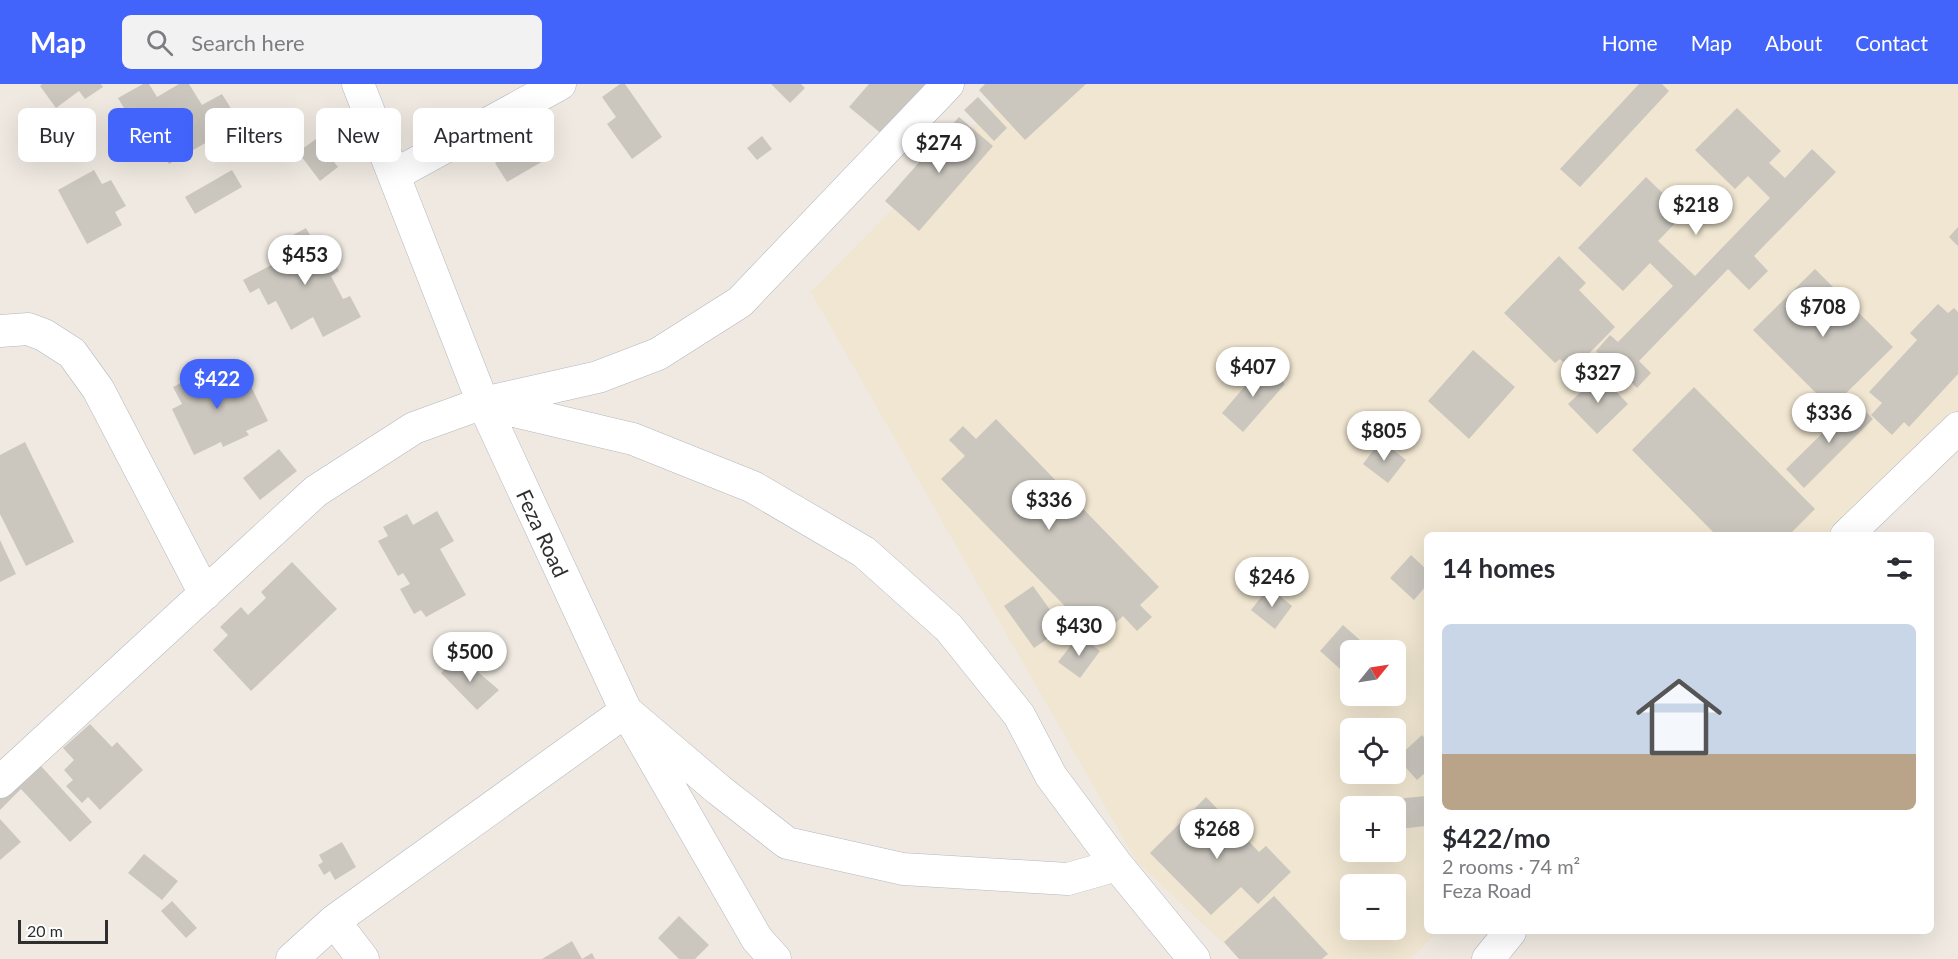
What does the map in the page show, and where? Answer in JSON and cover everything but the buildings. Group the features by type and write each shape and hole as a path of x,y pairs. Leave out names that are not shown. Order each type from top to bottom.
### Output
{"street":[{"name":"Feza Road","path":"358,84 483,403 626,711 757,939 775,959"},
{"path":"394,175 561,84"},
{"path":"0,782 316,491 414,428 483,403 598,377 658,354 740,302 948,84"},
{"path":"0,331 28,329 44,334 72,353 98,389 205,594"},
{"path":"483,403 633,439 753,487 864,552 949,628 1019,716 1051,776 1117,865 1194,959"},
{"path":"1850,532 1958,429"},
{"path":"292,959 334,921 626,711 719,790 787,843 903,869 1068,879 1117,865"},
{"path":"334,921 363,959"},
{"path":"1488,959 1508,934"}],"shaded area":[{"path":"1015,84 1958,84 1958,411 1837,532 1424,532 1424,934 1436,934 1410,959 1240,959 1137,862 811,292"}]}
